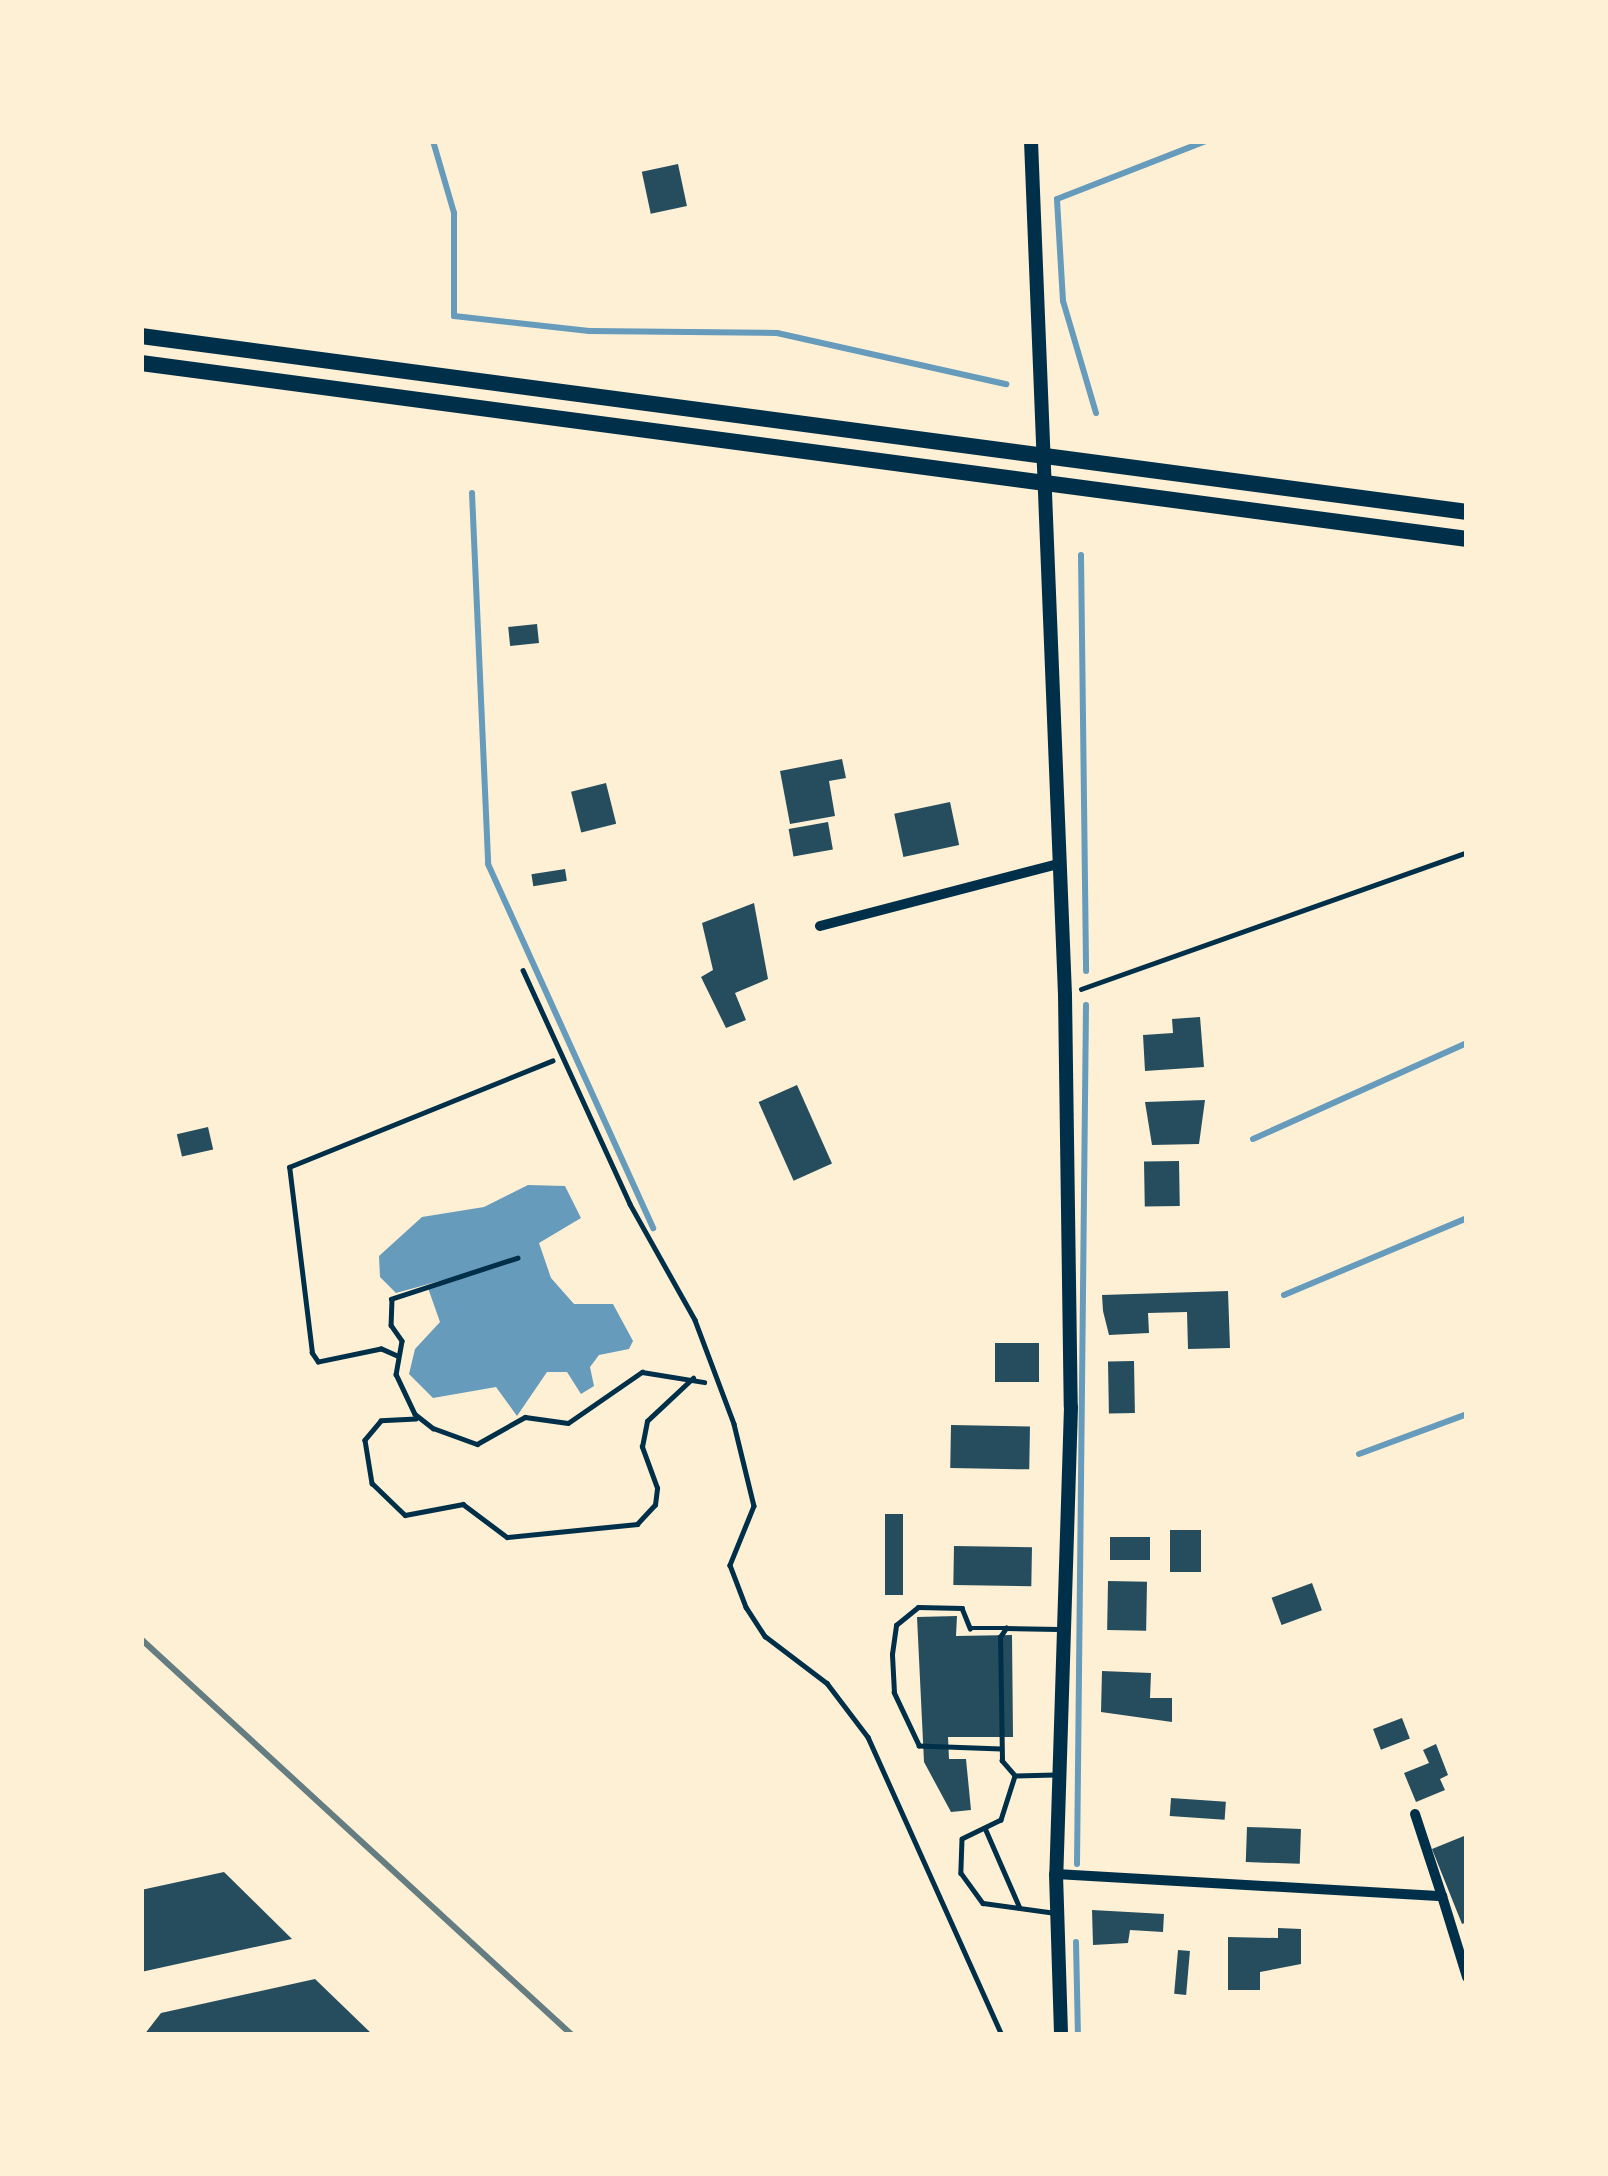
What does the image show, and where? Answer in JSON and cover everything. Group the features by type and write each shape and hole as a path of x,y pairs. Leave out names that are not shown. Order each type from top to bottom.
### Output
{"highway":[{"path":"141,336 1467,512"},
{"path":"141,364 1467,539"}],"street":[{"path":"1031,141 1065,995 1071,1407 1055,1913 1060,2035"},
{"path":"820,926 1060,862"},
{"path":"1415,1814 1467,1977"},
{"path":"1056,1874 1442,1897"}],"lane":[{"path":"523,970 630,1204 679,1285 722,1392 754,1507 730,1565 746,1607 765,1636 827,1683 868,1737 1002,2035"},
{"path":"1001,1749 919,1746 894,1693 896,1624 918,1607 962,1608 970,1628 1064,1629"},
{"path":"1006,1628 1000,1636 1001,1749 1015,1776 1001,1820 962,1838 961,1873 982,1903 1055,1913"},
{"path":"1015,1776 1059,1775"},
{"path":"985,1828 1020,1908"}],"path":[{"path":"1065,995 1467,852"},
{"path":"397,1356 381,1349 317,1361 311,1353 289,1167 562,1057"},
{"path":"422,1419 404,1396 392,1299 518,1258"},
{"path":"480,1270 484,1279"},
{"path":"693,1378 647,1421 642,1447 657,1489 655,1505 637,1524 507,1537 464,1504 404,1516 372,1484 365,1440 382,1420 422,1419 477,1444 525,1417 568,1423 642,1372 693,1378 722,1392"}],"water":[{"path":"528,1185 565,1186 581,1218 539,1243 551,1278 574,1304 613,1304 633,1341 629,1349 599,1355 590,1367 594,1386 581,1394 567,1372 547,1372 517,1416 496,1387 433,1398 409,1374 415,1349 440,1322 428,1288 523,1258 396,1293 380,1277 379,1256 422,1217 484,1207"}],"building":[{"path":"678,164 687,206 651,214 642,172"},
{"path":"537,624 539,643 510,646 508,627"},
{"path":"842,759 846,778 829,781 835,816 790,824 780,771"},
{"path":"606,783 616,824 581,832 571,792"},
{"path":"950,802 959,845 903,857 894,814"},
{"path":"828,822 833,850 793,857 789,829"},
{"path":"565,869 567,881 533,886 531,874"},
{"path":"754,903 768,979 735,993 746,1020 726,1028 701,977 713,970 702,923"},
{"path":"1200,1017 1204,1067 1145,1071 1143,1035 1173,1033 1172,1019"},
{"path":"797,1085 832,1164 794,1181 759,1102"},
{"path":"1205,1100 1199,1144 1152,1145 1145,1102"},
{"path":"208,1127 213,1149 182,1157 177,1134"},
{"path":"1179,1161 1180,1206 1145,1207 1144,1162"},
{"path":"1228,1291 1230,1348 1188,1349 1187,1312 1148,1313 1149,1333 1109,1335 1102,1295"},
{"path":"995,1343 1039,1343 1039,1382 995,1382"},
{"path":"1108,1361 1134,1361 1135,1413 1109,1413"},
{"path":"951,1425 1030,1426 1029,1469 950,1468"},
{"path":"885,1514 903,1514 903,1595 885,1595"},
{"path":"1170,1530 1201,1530 1201,1572 1170,1572"},
{"path":"1110,1537 1150,1537 1150,1560 1110,1560"},
{"path":"954,1546 1032,1547 1031,1586 953,1585"},
{"path":"1108,1581 1147,1582 1146,1631 1107,1630"},
{"path":"1312,1583 1322,1610 1282,1625 1272,1598"},
{"path":"957,1616 956,1636 1012,1635 1013,1737 948,1737 949,1759 966,1759 971,1810 951,1812 924,1762 917,1617"},
{"path":"1102,1671 1151,1673 1150,1698 1172,1698 1172,1722 1101,1712"},
{"path":"1402,1718 1410,1739 1381,1750 1373,1729"},
{"path":"1436,1744 1448,1775 1440,1779 1445,1790 1416,1802 1404,1773 1429,1763 1423,1750"},
{"path":"1171,1798 1226,1802 1225,1820 1170,1816"},
{"path":"1247,1827 1301,1829 1300,1864 1246,1862"},
{"path":"1464,1836 1467,1922 1462,1924 1432,1849"},
{"path":"224,1872 292,1939 141,1972 141,1890"},
{"path":"1092,1910 1164,1914 1163,1932 1130,1930 1128,1943 1093,1945"},
{"path":"1278,1928 1301,1929 1301,1964 1260,1972 1260,1990 1228,1990 1228,1937 1278,1938"},
{"path":"1178,1950 1190,1951 1186,1995 1174,1994"},
{"path":"315,1979 373,2035 144,2035 161,2013"}],"waterway":[{"path":"433,141 454,213 454,316 589,331 777,333 1006,384"},
{"path":"1096,413 1063,301 1057,199 1206,141"},
{"path":"472,493 488,864 653,1228"},
{"path":"1081,555 1086,971"},
{"path":"1077,1864 1086,1005"},
{"path":"1253,1139 1467,1043"},
{"path":"1284,1295 1467,1218"},
{"path":"1359,1454 1467,1414"},
{"path":"1076,1942 1078,2035"}],"railway":[{"path":"141,1639 572,2035"}]}
